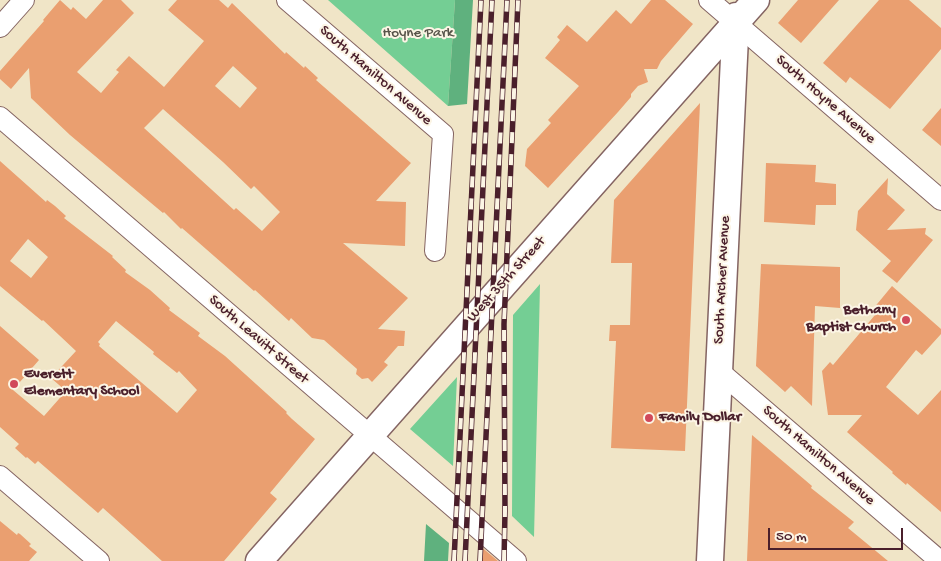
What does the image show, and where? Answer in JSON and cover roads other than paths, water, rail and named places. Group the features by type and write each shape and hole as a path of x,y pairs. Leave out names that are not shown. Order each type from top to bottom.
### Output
{"main road":[{"name":"West 35th Street","path":"259,561 736,11 756,0"},
{"name":"South Archer Avenue","path":"710,561 736,11"}],"street":[{"path":"0,27 24,0"},
{"name":"South Hamilton Avenue","path":"287,0 443,134 435,251"},
{"name":"South Hoyne Avenue","path":"709,0 736,11 941,200"},
{"name":"South Leavitt Street","path":"0,117 516,561"},
{"name":"South Hamilton Avenue","path":"719,371 940,561"},
{"path":"0,476 99,561"}],"railway":[{"path":"454,561 481,0"},
{"path":"465,561 492,0"},
{"path":"480,561 507,0"},
{"path":"504,561 504,324 518,0"}],"place":[{"name":"Bethany Baptist Church","path":"906,320"},
{"name":"Everett Elementary School","path":"14,384"},
{"name":"Family Dollar","path":"649,418"}],"park label":[{"name":"Hoyne Park","path":"418,34"}]}
